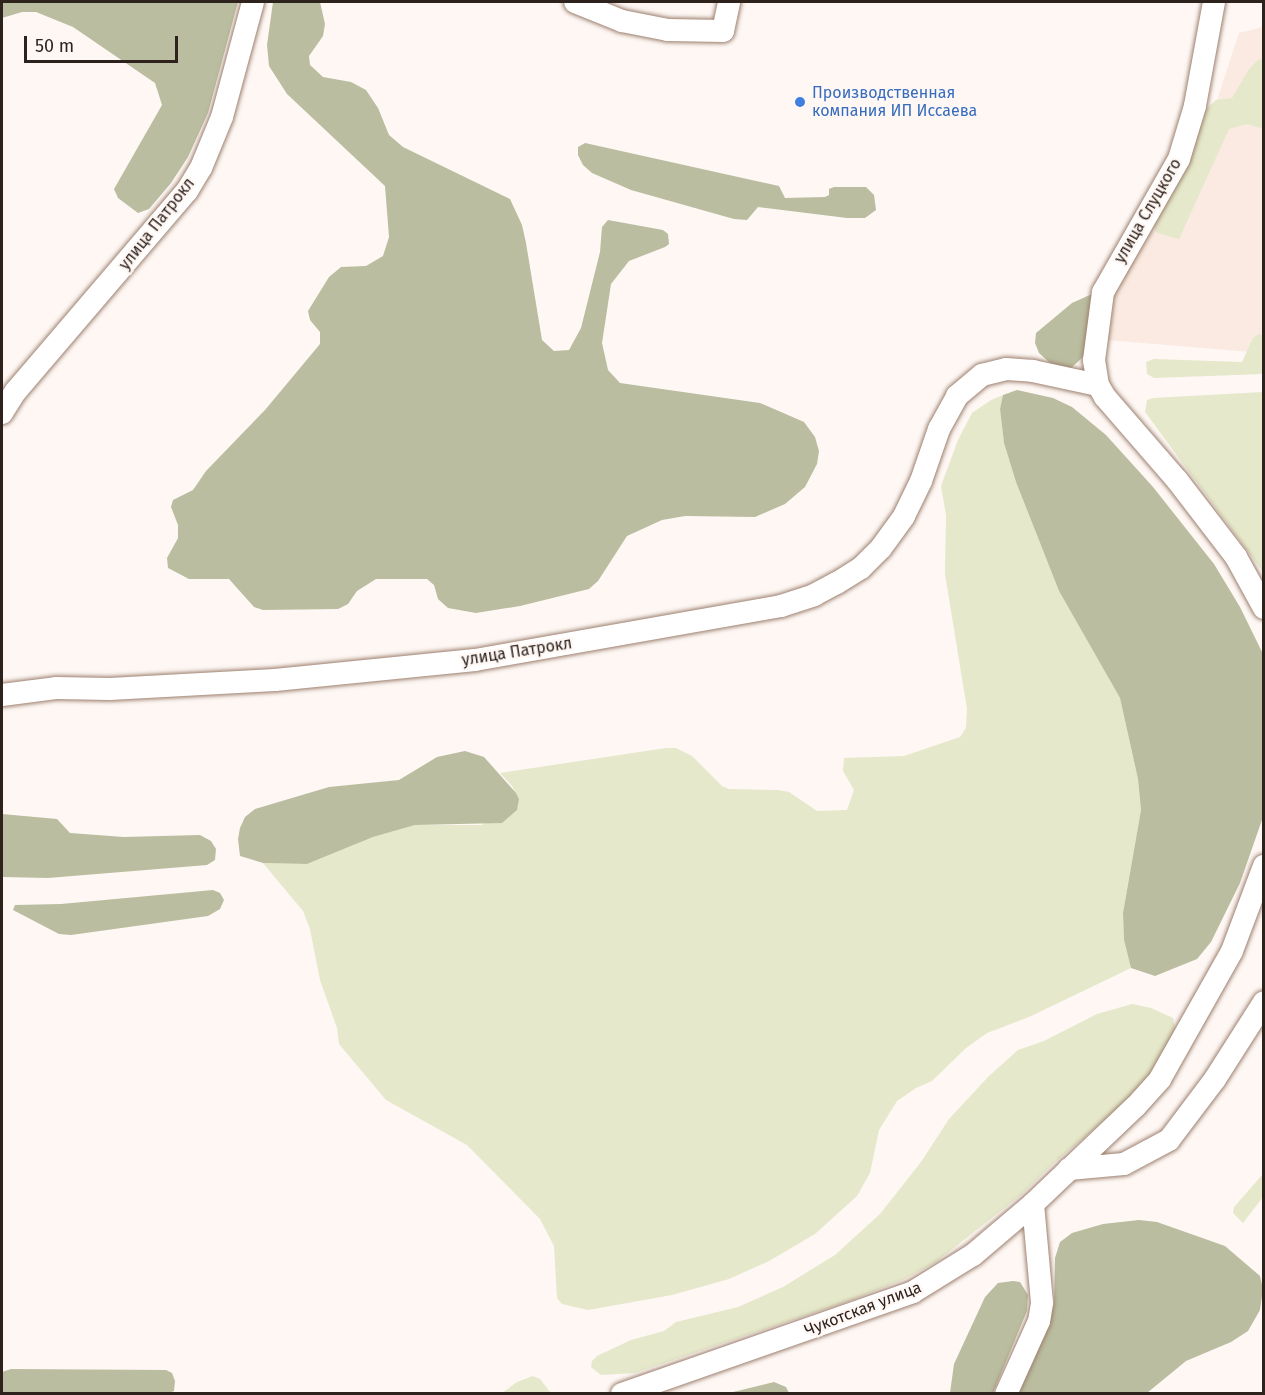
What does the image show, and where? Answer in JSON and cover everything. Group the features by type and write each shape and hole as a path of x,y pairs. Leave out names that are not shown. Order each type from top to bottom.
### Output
{"street":[{"name":"улица Патрокл","path":"2,413 16,391 166,216 196,175 222,117 253,2"},
{"path":"575,2 622,21 668,30 723,31 729,2"},
{"name":"улица Слуцкого","path":"1098,385 1095,360 1103,292 1179,159 1195,106 1214,2"},
{"name":"улица Патрокл","path":"2,695 56,688 110,689 275,680 464,661 781,606 814,595 837,583 861,568 881,548 904,516 921,481 939,429 957,396 982,375 1006,369 1034,371 1098,385"},
{"path":"1098,385 1236,557 1263,608"},
{"name":"Чукотская улица","path":"621,1394 913,1292 973,1255 1033,1204 1136,1106 1160,1079 1232,951 1263,866"},
{"path":"1069,1169 1124,1164 1169,1140 1215,1079 1263,1002"},
{"path":"1006,1394 1039,1321 1042,1303 1033,1204"}],"shaded area":[{"path":"1263,27 1263,353 1107,340 1109,309 1134,251 1206,134 1239,33"}],"green space":[{"path":"2,2 238,2 208,113 188,157 171,183 149,209 138,213 118,198 114,189 162,105 155,83 73,27 36,12 22,12 2,18"},
{"path":"273,2 320,2 325,24 323,36 309,56 310,65 323,77 351,82 366,90 378,108 389,135 403,147 510,199 522,225 542,340 554,351 569,350 581,328 600,252 602,227 608,220 663,230 668,234 669,244 629,261 611,284 602,343 608,370 620,383 760,403 804,422 815,437 819,451 817,464 805,487 785,504 755,517 685,516 662,520 627,536 598,581 589,589 520,606 476,613 448,608 438,599 434,585 427,579 376,579 357,591 348,604 338,609 263,610 254,607 229,579 189,579 168,568 167,558 178,538 178,525 171,507 173,500 193,490 206,471 265,410 320,344 320,332 310,320 308,311 329,277 341,267 366,266 383,256 389,237 385,186 287,94 269,66 267,45"},
{"path":"1259,59 1263,60 1263,129 1247,124 1229,129 1179,239 1157,233 1153,225 1205,110 1216,100 1232,98 1249,69"},
{"path":"585,143 779,186 785,198 825,197 829,195 829,189 834,187 866,187 874,195 876,210 865,218 847,218 758,207 747,220 734,219 631,190 592,173 583,165 578,155 578,147"},
{"path":"1092,294 1083,357 1070,369 1050,363 1039,353 1035,343 1036,333 1072,303"},
{"path":"1259,334 1263,336 1263,374 1154,378 1147,374 1146,362 1154,359 1242,362 1253,338"},
{"path":"1017,390 1053,398 1072,407 1106,435 1153,487 1214,564 1240,607 1263,654 1263,817 1240,883 1211,942 1197,959 1155,976 1131,968 1124,940 1123,913 1141,810 1138,779 1120,698 1059,591 1016,482 1004,443 1000,409 1003,395"},
{"path":"1264,392 1263,572 1145,412 1147,400 1153,398"},
{"path":"1003,395 1000,409 1004,443 1016,482 1059,591 1120,698 1138,779 1141,810 1123,913 1124,940 1131,968 1029,1017 987,1033 966,1048 932,1081 916,1088 897,1101 879,1130 870,1173 857,1196 815,1234 769,1261 729,1279 672,1295 588,1310 562,1304 557,1298 554,1246 540,1219 467,1145 386,1100 339,1044 337,1028 320,980 310,929 303,911 263,863 307,864 373,837 415,825 482,825 519,799 512,786 500,773 666,748 676,748 692,756 722,786 729,789 778,790 789,792 817,811 847,810 854,790 843,771 844,758 904,756 960,737 966,728 967,709 945,574 946,515 941,486 958,440 972,413"},
{"path":"465,751 484,757 516,793 519,799 517,810 502,823 415,825 373,837 307,864 263,863 240,856 238,839 240,828 245,817 255,809 329,787 399,780 437,757"},
{"path":"2,814 57,819 70,833 124,837 200,835 211,841 216,849 215,860 207,865 48,878 2,877"},
{"path":"213,890 220,893 224,900 220,909 208,916 71,935 59,934 13,910 15,905 61,904"},
{"path":"1132,1004 1151,1008 1173,1018 1175,1027 1173,1036 1149,1077 1127,1101 1054,1163 1022,1194 936,1262 905,1279 849,1301 635,1373 601,1375 591,1367 592,1361 597,1356 631,1340 664,1331 676,1322 738,1307 783,1287 835,1255 880,1214 921,1162 949,1119 988,1077 1018,1050 1044,1041 1097,1014"},
{"path":"1263,1174 1263,1197 1243,1223 1233,1213 1234,1207"},
{"path":"1139,1220 1157,1222 1225,1246 1260,1276 1263,1289 1260,1310 1248,1331 1231,1342 1186,1361 1147,1393 1018,1394 1048,1327 1054,1303 1055,1258 1060,1242 1072,1233 1103,1224"},
{"path":"1020,1282 1028,1295 1027,1311 993,1393 950,1393 954,1364 985,1297 998,1283"},
{"path":"11,1369 166,1370 172,1373 175,1381 174,1391 169,1393 2,1393 2,1372"},
{"path":"533,1376 540,1379 551,1393 502,1393 517,1382"},
{"path":"774,1382 786,1387 789,1393 729,1393"}],"place":[{"name":"Производственная компания ИП Иссаева","path":"800,102"}]}
